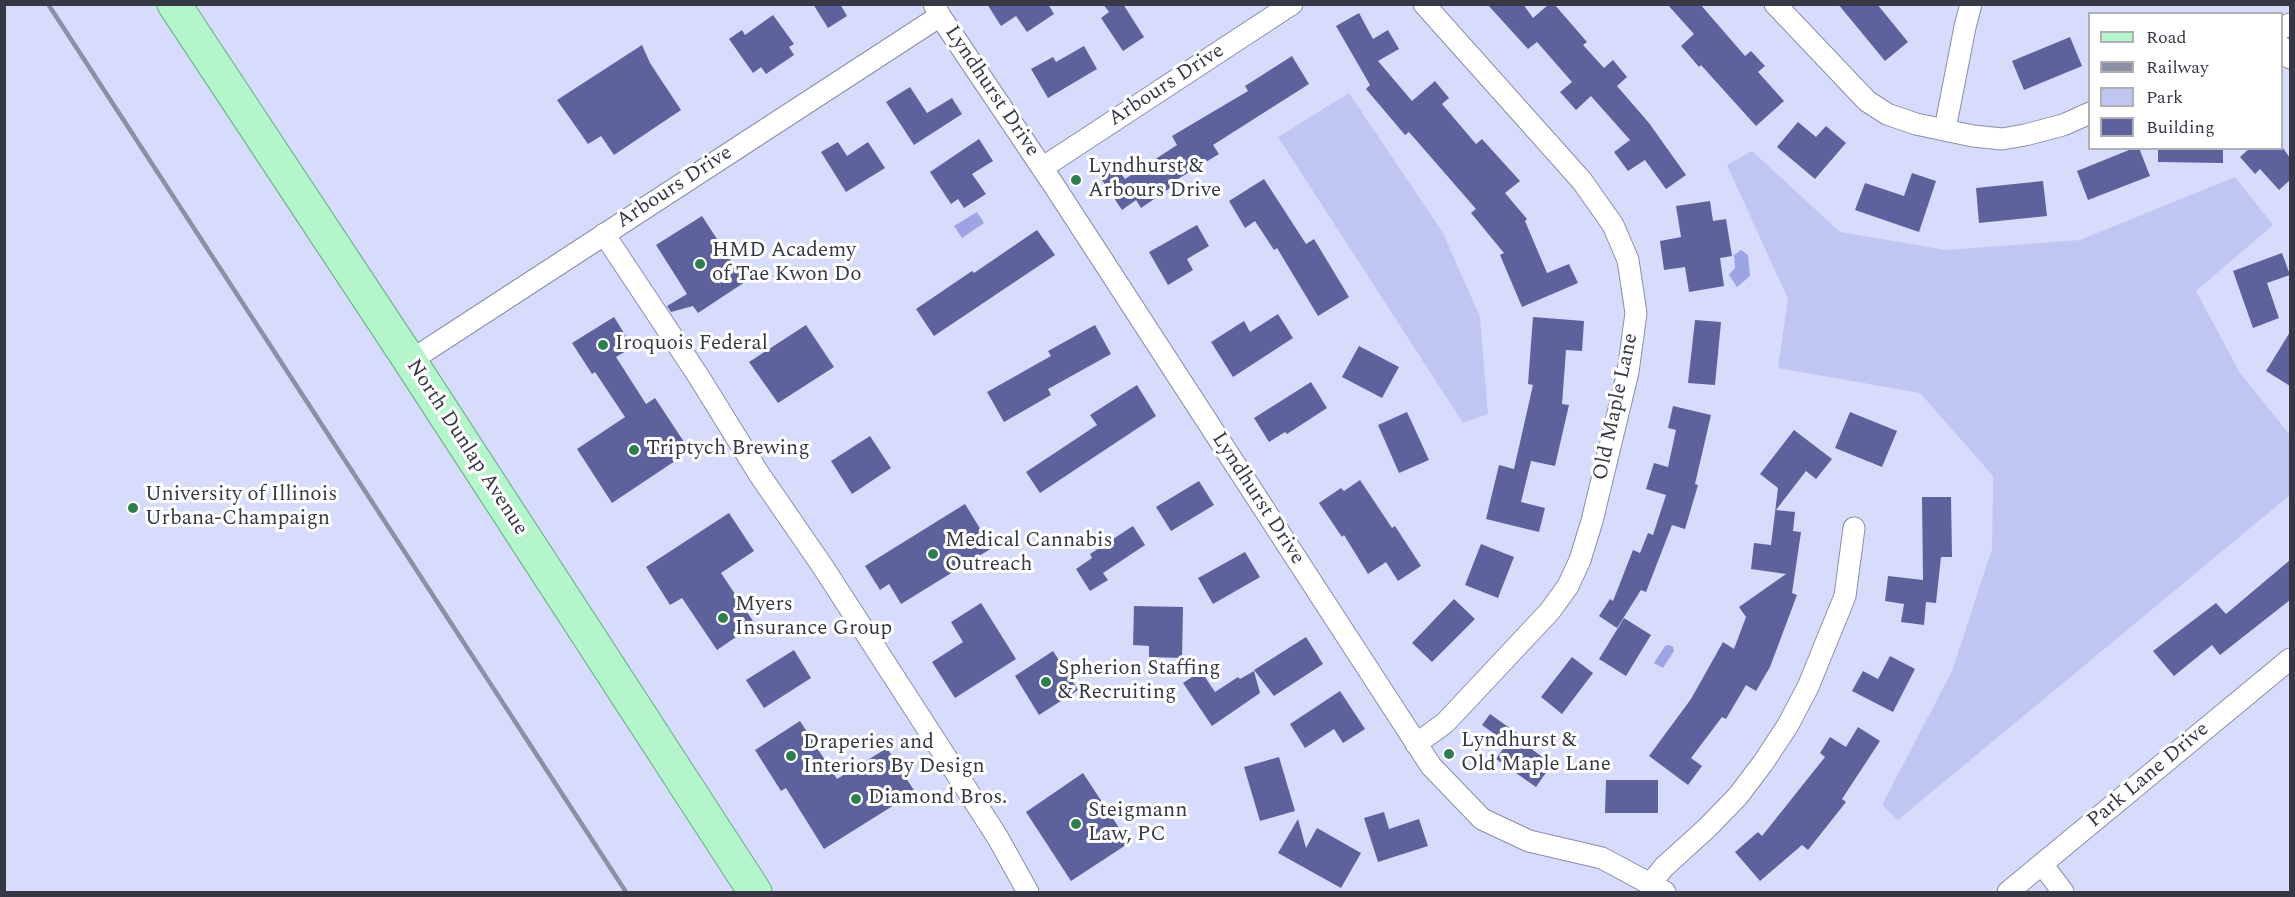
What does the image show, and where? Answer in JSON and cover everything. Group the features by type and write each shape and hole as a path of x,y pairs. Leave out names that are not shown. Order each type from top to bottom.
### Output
{"main road":[{"name":"North Dunlap Avenue","path":"174,4 410,361 755,892"}],"street":[{"name":"Arbours Drive","path":"1042,168 1292,4"},
{"name":"Old Maple Lane","path":"1416,744 1445,723 1550,611 1568,586 1580,560 1595,510 1628,372 1636,313 1628,260 1613,225 1582,181 1424,4"},
{"path":"1775,4 1867,101 1887,114 1916,124 1973,136 2002,139 2063,125 2088,114"},
{"path":"1945,129 1971,4"},
{"name":"Arbours Drive","path":"410,361 921,26 937,10"},
{"name":"Lyndhurst Drive","path":"937,10 1436,772 1482,819 1529,841 1602,858 1658,888"},
{"path":"604,234 971,796 1028,892"},
{"path":"1658,888 1664,867 1738,796 1788,724 1808,687 1845,596 1854,528"},
{"name":"Park Lane Drive","path":"2008,892 2290,659"},
{"path":"2042,864 2063,892"}],"green space":[{"path":"1349,93 1443,233 1480,317 1488,414 1463,423 1278,137"},
{"path":"1752,151 1840,232 1946,250 2080,240 2235,177 2273,225 2196,291 2240,373 2290,435 2290,495 1898,820 1882,805 1952,671 1992,549 1993,476 1920,393 1778,368 1788,299 1727,165"}],"shaded area":[{"path":"977,212 984,223 962,238 954,226"},
{"path":"1741,250 1748,255 1750,276 1737,287 1729,275 1735,268 1734,255"},
{"path":"1669,645 1674,651 1663,668 1654,663 1665,646"}],"building":[{"path":"813,4 840,4 847,16 828,28"},
{"path":"987,4 1048,4 1054,14 1027,32 1016,16 1001,26"},
{"path":"1103,4 1123,4 1144,37 1123,51 1101,18 1109,12"},
{"path":"1487,4 1523,4 1533,18 1549,4 1554,4 1587,42 1583,45 1604,68 1613,60 1627,77 1617,86 1649,123 1686,175 1666,189 1645,160 1628,171 1614,152 1630,140 1591,96 1576,110 1560,92 1572,82 1537,42 1528,49"},
{"path":"1667,4 1700,4 1745,56 1751,51 1765,66 1758,72 1784,101 1756,126 1681,46 1694,34"},
{"path":"1838,4 1877,4 1908,42 1885,61"},
{"path":"1359,13 1373,39 1388,30 1399,49 1378,61 1412,101 1435,81 1449,98 1442,104 1476,144 1482,139 1520,181 1505,193 1527,219 1525,221 1547,273 1569,264 1578,283 1522,307 1500,255 1504,253 1471,213 1476,209 1409,132 1405,135 1366,89 1370,85 1336,26"},
{"path":"773,15 794,44 789,47 794,55 766,74 761,67 753,73 729,39 742,30 745,35"},
{"path":"2070,37 2082,66 2024,90 2012,61"},
{"path":"642,45 650,63 681,110 614,155 601,136 588,144 557,100"},
{"path":"1084,46 1097,69 1048,98 1031,69 1053,57 1056,62"},
{"path":"1292,56 1309,84 1213,145 1219,154 1178,179 1179,182 1141,208 1136,200 1122,210 1100,177 1116,167 1125,179 1177,145 1172,136 1248,91 1245,86"},
{"path":"910,87 927,113 952,98 962,114 914,145 886,102"},
{"path":"1798,122 1816,137 1826,126 1846,143 1815,179 1777,147"},
{"path":"979,139 993,161 972,174 986,194 964,208 958,199 951,204 930,172"},
{"path":"838,142 847,156 868,142 885,168 846,192 821,152"},
{"path":"2283,148 2290,158 2290,180 2279,190 2260,169 2255,174 2240,157 2248,150 2283,150"},
{"path":"2129,150 2140,150 2150,176 2088,200 2077,171"},
{"path":"2158,150 2223,150 2223,163 2158,162"},
{"path":"1912,173 1936,181 1919,232 1855,210 1865,183 1904,196"},
{"path":"1264,179 1306,244 1314,239 1349,297 1318,316 1277,248 1274,250 1255,221 1245,228 1229,201"},
{"path":"2043,181 2047,216 1979,223 1976,188"},
{"path":"1710,201 1713,221 1726,219 1732,256 1720,258 1724,286 1689,292 1685,267 1664,270 1660,241 1681,237 1676,206"},
{"name":"HMD Academy of Tae Kwon Do","path":"702,216 745,282 698,313 693,306 671,312 667,306 687,294 656,245"},
{"path":"1197,225 1209,246 1187,259 1193,270 1168,285 1149,252"},
{"path":"1037,230 1055,255 934,336 916,309"},
{"path":"2282,253 2290,275 2267,283 2279,318 2253,328 2233,271"},
{"path":"1278,314 1293,338 1233,377 1211,342 1244,321 1250,332"},
{"name":"Triptych Brewing","path":"614,317 633,347 616,357 646,404 655,398 690,451 612,503 577,449 625,417 595,372 592,374 572,343"},
{"path":"1533,317 1584,321 1582,351 1566,350 1562,404 1569,405 1555,466 1531,461 1521,502 1545,508 1539,532 1486,519 1499,465 1514,469 1533,385 1528,384"},
{"path":"1695,320 1721,322 1715,385 1688,383"},
{"name":"Triptych Brewing","path":"806,325 834,367 778,403 749,362"},
{"path":"1095,325 1111,354 1048,389 1051,395 1004,422 987,392 1051,356 1048,351"},
{"path":"2290,332 2290,386 2266,371"},
{"path":"1359,346 1399,367 1382,398 1342,377"},
{"path":"1311,382 1327,408 1287,434 1285,432 1269,442 1254,418"},
{"path":"1137,385 1156,416 1040,493 1026,472 1097,425 1090,415"},
{"path":"1673,406 1711,415 1695,484 1698,485 1685,529 1672,525 1646,592 1641,590 1617,628 1599,616 1610,599 1613,601 1633,550 1640,553 1648,533 1653,535 1666,495 1646,489 1654,463 1668,467 1676,430 1668,428"},
{"path":"1407,412 1429,460 1399,473 1378,425"},
{"path":"1850,412 1897,431 1882,467 1835,448"},
{"path":"1794,430 1832,459 1816,479 1806,471 1776,510 1795,512 1793,531 1801,532 1792,593 1797,595 1770,667 1756,691 1746,685 1726,719 1722,717 1691,758 1702,766 1688,785 1649,756 1691,699 1723,642 1734,649 1746,617 1739,607 1786,574 1751,569 1754,543 1771,545 1778,488 1760,474"},
{"path":"870,436 891,468 852,494 831,461"},
{"path":"1360,480 1392,528 1395,526 1421,566 1398,581 1386,562 1368,574 1344,535 1342,537 1319,503 1341,488 1344,491"},
{"path":"1199,481 1214,505 1171,531 1156,507"},
{"path":"1922,497 1951,497 1952,557 1941,557 1936,603 1926,602 1924,625 1901,622 1904,604 1885,601 1888,576 1923,580"},
{"path":"965,504 992,548 901,604 889,584 880,590 865,566"},
{"path":"729,513 754,551 721,573 755,624 717,650 682,598 670,605 646,567"},
{"path":"1133,526 1145,545 1103,573 1108,580 1090,591 1076,569 1092,558 1090,554"},
{"path":"1481,544 1514,557 1498,598 1465,585"},
{"path":"1245,552 1260,577 1213,604 1198,578"},
{"path":"2290,560 2290,600 2220,655 2212,645 2174,676 2153,651 2216,603 2226,614"},
{"path":"1454,599 1475,619 1432,662 1412,643"},
{"path":"981,603 1016,659 955,698 932,662 963,642 951,622"},
{"path":"1134,606 1183,607 1182,658 1149,657 1149,646 1133,645"},
{"path":"1624,618 1651,635 1626,676 1599,659"},
{"path":"1306,637 1323,664 1274,696 1254,670"},
{"path":"794,650 811,678 764,708 746,680"},
{"name":"Spherion Staffing & Recruiting","path":"1053,651 1078,690 1039,715 1015,676"},
{"path":"1890,656 1915,669 1893,712 1852,691 1863,671 1878,679"},
{"path":"1572,657 1593,673 1562,714 1541,697"},
{"path":"1201,671 1215,692 1238,677 1240,679 1254,671 1260,693 1212,726 1183,683"},
{"path":"1340,691 1365,729 1343,743 1334,729 1305,748 1290,724"},
{"path":"1490,714 1528,741 1526,745 1552,764 1536,787 1496,759 1507,743 1482,725"},
{"name":"Diamond Bros.","path":"800,721 837,779 887,748 915,792 824,849 786,788 781,791 755,750"},
{"path":"1858,727 1880,741 1842,799 1846,802 1808,850 1802,845 1760,881 1735,852 1758,832 1762,836 1825,757 1820,753 1830,737 1846,747"},
{"path":"1279,757 1295,811 1260,821 1244,767"},
{"path":"1083,773 1129,843 1071,881 1026,812"},
{"path":"1606,780 1658,780 1658,813 1605,813"},
{"path":"1384,812 1389,829 1419,819 1428,846 1378,862 1364,818"},
{"path":"1298,819 1306,848 1317,828 1361,853 1341,888 1278,853"}],"railway":[{"path":"48,4 626,892"}],"place":[{"name":"Lyndhurst & Arbours Drive","path":"1076,180"},
{"name":"HMD Academy of Tae Kwon Do","path":"700,264"},
{"name":"Iroquois Federal","path":"603,345"},
{"name":"Triptych Brewing","path":"634,450"},
{"name":"University of Illinois Urbana-Champaign","path":"133,508"},
{"name":"Medical Cannabis Outreach","path":"933,554"},
{"name":"Myers Insurance Group","path":"723,618"},
{"name":"Spherion Staffing & Recruiting","path":"1046,682"},
{"name":"Lyndhurst & Old Maple Lane","path":"1449,754"},
{"name":"Draperies and Interiors By Design","path":"791,756"},
{"name":"Diamond Bros.","path":"856,799"},
{"name":"Steigmann Law, PC","path":"1076,824"}]}
